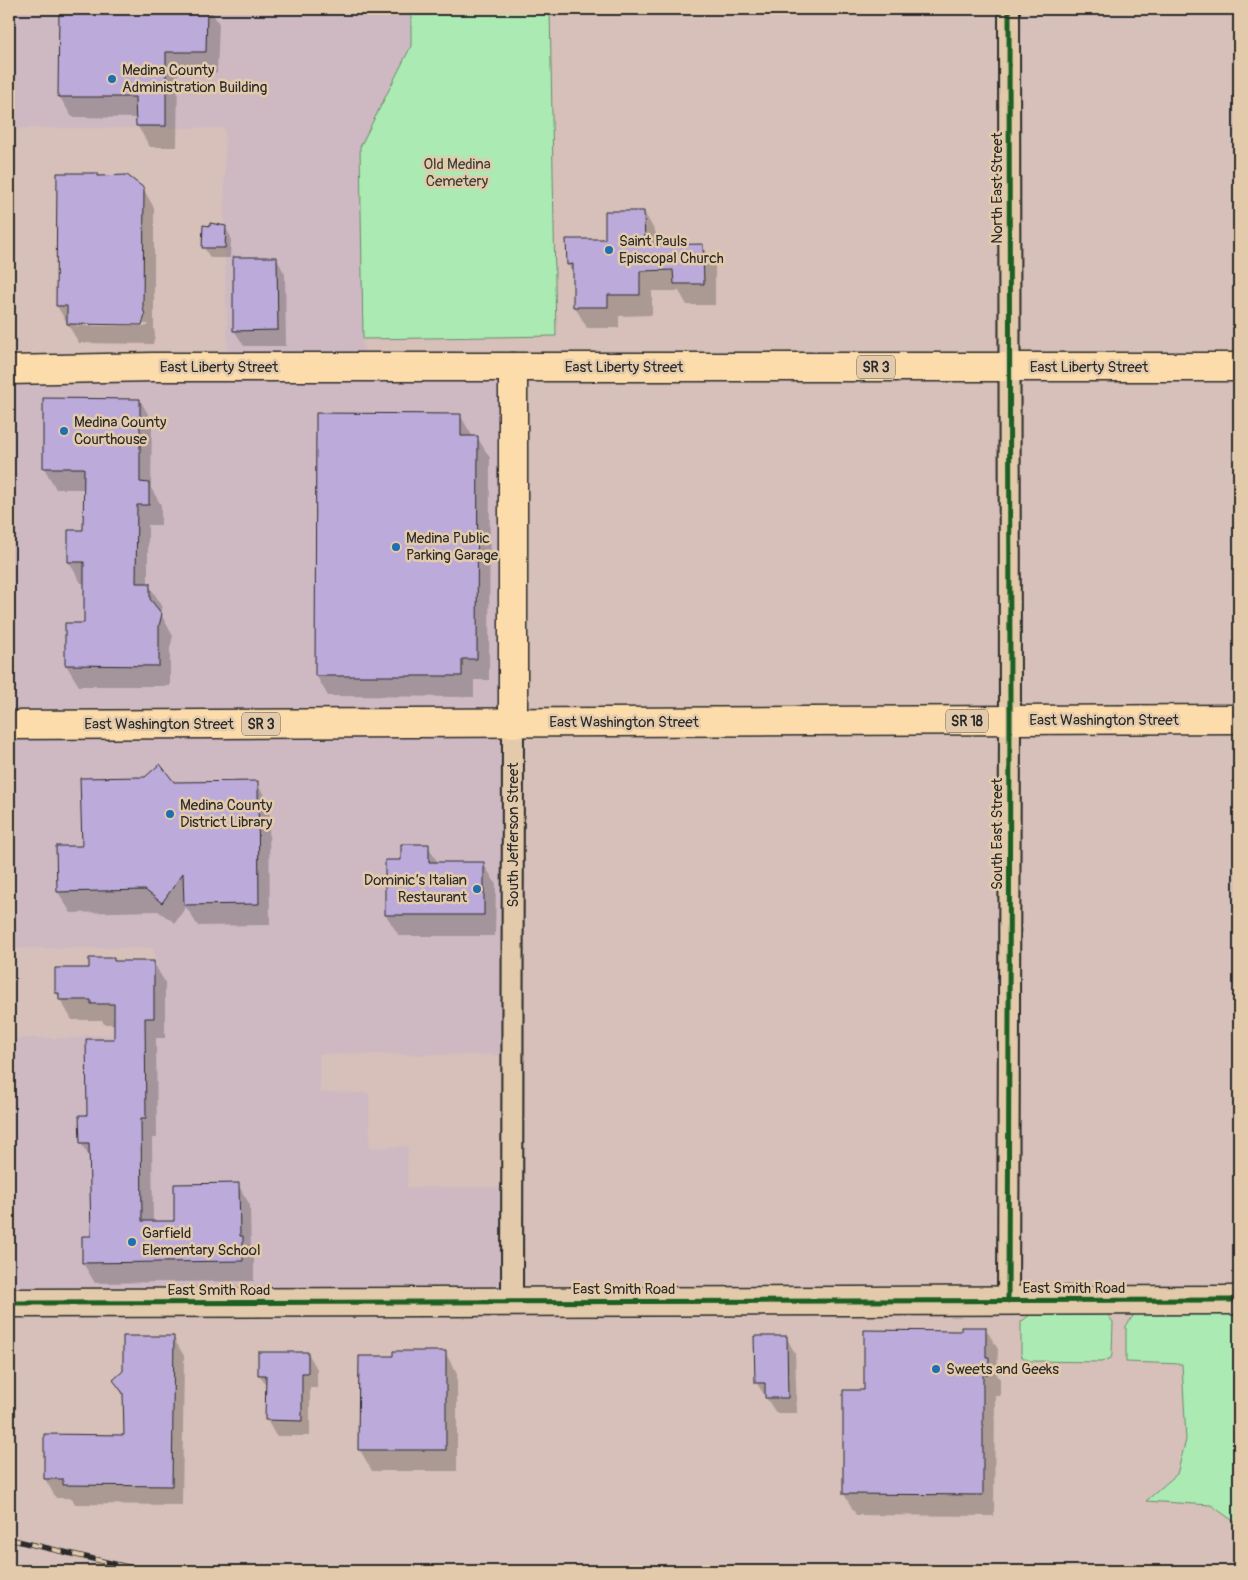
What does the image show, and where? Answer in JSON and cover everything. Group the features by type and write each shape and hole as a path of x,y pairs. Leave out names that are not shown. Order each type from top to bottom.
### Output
{"main road":[{"name":"East Liberty Street","path":"9,370 152,367 1239,367"},
{"name":"South Jefferson Street","path":"513,367 513,723"},
{"name":"East Washington Street","path":"9,725 1239,719"}],"street":[{"name":"North East Street","path":"1009,9 1010,367"},
{"name":"South East Street","path":"1008,1301 1010,367"},
{"name":"South Jefferson Street","path":"512,1302 513,723"},
{"name":"East Smith Road","path":"9,1303 1239,1300"}],"shaded area":[{"path":"9,9 411,9 411,46 363,339 365,367 513,367 513,1055 319,1054 320,1092 369,1093 370,1148 408,1146 407,1187 512,1187 512,1302 9,1303 9,1038 80,1038 86,1035 112,1035 112,1019 154,1018 154,948 9,948 9,370 228,367 224,225 225,128 30,128 9,130"}],"green space":[{"name":"Old Medina Cemetery","path":"411,9 550,9 556,336 363,339 360,147 411,46"},
{"path":"1106,1313 1113,1322 1111,1358 1101,1362 1030,1361 1022,1357 1021,1322 1031,1314"},
{"path":"1135,1313 1239,1313 1239,1525 1211,1505 1146,1501 1177,1474 1186,1440 1182,1364 1126,1362 1126,1326"}],"building":[{"name":"Medina County Administration Building","path":"59,9 207,9 206,52 166,52 166,126 136,126 135,97 58,97"},
{"path":"57,173 98,173 98,176 127,175 144,188 143,308 145,315 142,325 67,324 67,306 56,306"},
{"path":"605,211 644,211 645,245 703,244 704,284 674,284 673,270 640,271 640,295 608,295 608,307 573,307 573,264 567,265 566,239 605,239"},
{"path":"210,223 226,226 225,248 202,248 203,225 210,226"},
{"path":"233,257 277,257 278,330 233,331"},
{"path":"43,398 140,399 140,482 149,483 149,505 137,505 136,583 150,583 150,599 162,614 159,626 159,666 65,665 65,623 84,623 84,562 68,562 68,530 83,530 84,468 43,468"},
{"name":"Medina Public Parking Garage","path":"316,413 461,414 461,436 478,436 477,659 462,659 462,676 315,676"},
{"name":"Medina County District Library","path":"160,764 174,782 258,781 259,904 184,905 183,873 162,903 145,890 57,892 56,846 82,846 80,778 145,777"},
{"path":"401,844 429,844 429,862 484,862 484,915 385,915 385,860 401,860"},
{"path":"89,958 114,958 114,961 154,961 154,1018 145,1018 146,1118 141,1118 142,1221 174,1221 174,1184 239,1183 240,1236 243,1236 243,1261 82,1263 82,1236 91,1236 89,1143 80,1143 79,1115 87,1115 86,1039 114,1039 114,1004 91,1004 91,1000 59,1000 59,993 55,993 55,968 89,968"},
{"path":"961,1327 986,1327 986,1357 989,1357 989,1375 983,1375 983,1495 843,1494 843,1390 864,1390 864,1330 961,1331"},
{"path":"123,1336 174,1336 172,1486 63,1485 63,1479 44,1479 44,1434 124,1435 123,1393 113,1380 123,1371"},
{"path":"754,1336 787,1336 788,1398 765,1398 765,1383 755,1383"},
{"path":"393,1351 446,1351 446,1450 358,1450 359,1356 393,1356"},
{"path":"258,1352 308,1352 308,1373 302,1373 302,1421 265,1420 266,1375 258,1375"}],"railway":[{"path":"9,1539 144,1571"}],"cycle path":[{"path":"1008,1301 1010,720 1009,9"},
{"path":"9,1303 1239,1300"}],"place":[{"name":"Medina County Administration Building","path":"112,79"},
{"name":"Saint Pauls Episcopal Church","path":"609,250"},
{"name":"Medina County Courthouse","path":"64,431"},
{"name":"Medina Public Parking Garage","path":"396,547"},
{"name":"Medina County District Library","path":"170,814"},
{"name":"Dominic’s Italian Restaurant","path":"477,889"},
{"name":"Garfield Elementary School","path":"132,1242"},
{"name":"Sweets and Geeks","path":"936,1369"}]}
